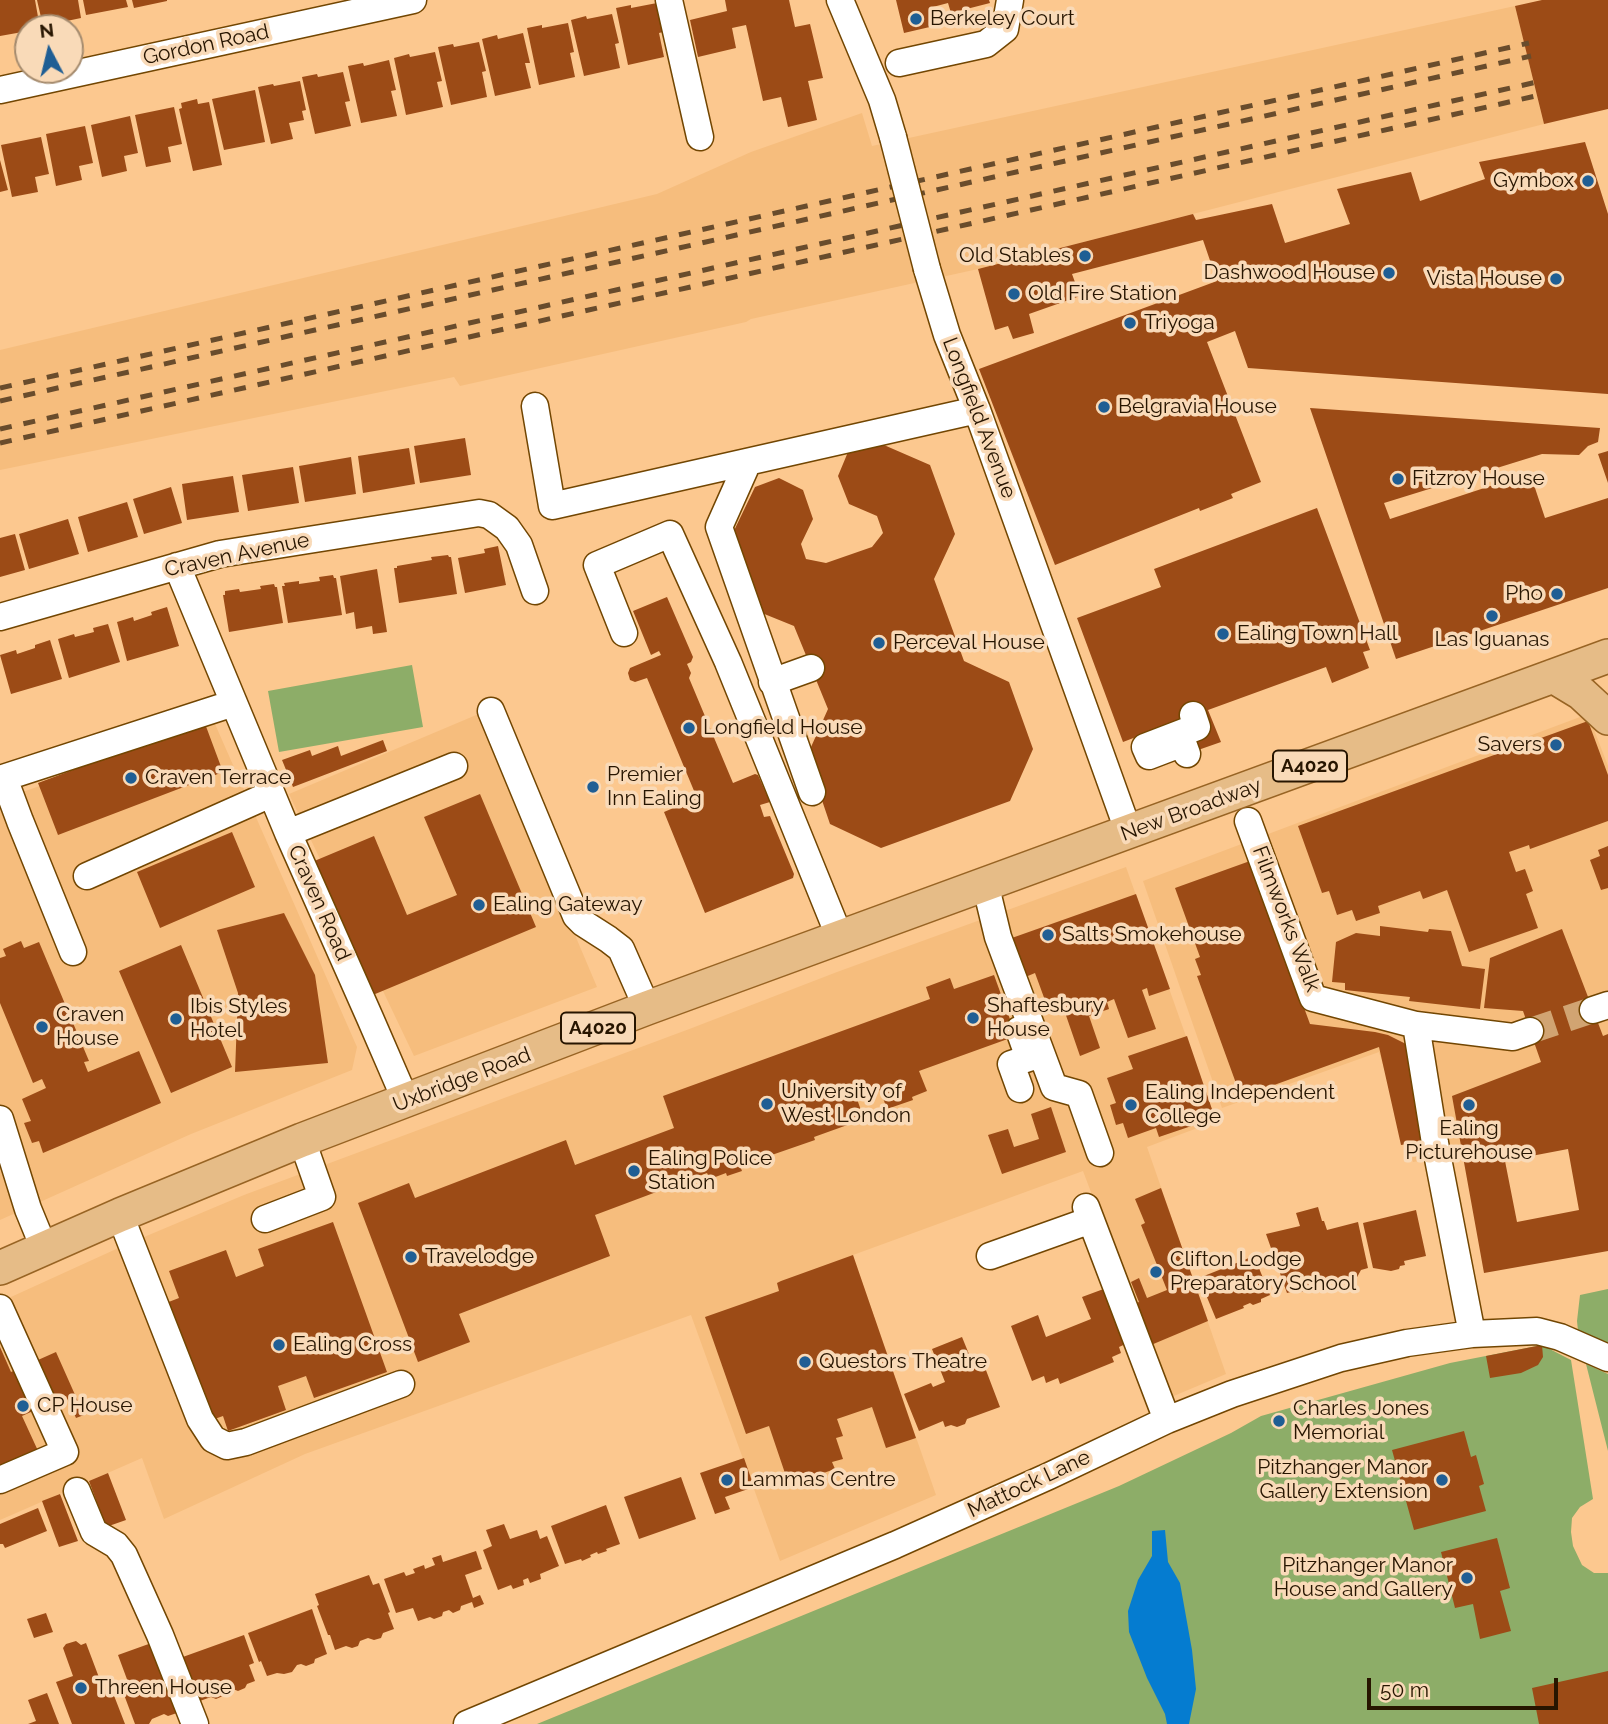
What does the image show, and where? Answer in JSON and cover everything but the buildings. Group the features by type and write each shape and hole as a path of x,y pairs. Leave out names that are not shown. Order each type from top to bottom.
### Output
{"main road":[{"name":"New Broadway","path":"977,886 1129,833 1608,656"},
{"path":"1553,676 1581,693 1608,718"},
{"name":"Uxbridge Road","path":"0,1268 302,1140 977,886"}],"street":[{"name":"Gordon Road","path":"0,90 412,0"},
{"path":"669,0 700,137"},
{"name":"Longfield Avenue","path":"840,0 947,335 977,410 1129,833"},
{"path":"899,63 986,44 1005,29 1010,0"},
{"path":"536,406 552,506 977,410"},
{"path":"748,462 719,527 812,792"},
{"name":"Craven Avenue","path":"0,617 220,554 479,513 489,515 507,528 519,545 535,591"},
{"path":"624,633 597,565 670,534 728,662 839,938"},
{"name":"Craven Road","path":"177,566 288,833 406,1101"},
{"path":"772,682 811,668"},
{"path":"73,952 2,779 234,703"},
{"path":"491,711 576,916 621,949 647,1008"},
{"path":"1187,754 1183,743 1149,756 1145,747 1197,727 1193,715"},
{"path":"288,833 454,766"},
{"path":"87,876 271,793"},
{"name":"Filmworks Walk","path":"1248,821 1312,998 1416,1025 1513,1037 1530,1031"},
{"path":"977,886 1029,1058 1011,1064 1020,1089"},
{"path":"977,886 1054,1087 1079,1094 1100,1153"},
{"path":"1416,1025 1435,1143 1472,1334"},
{"path":"0,1119 27,1209 44,1248"},
{"path":"265,1219 322,1197 302,1140"},
{"path":"990,1256 1088,1213 1167,1420"},
{"path":"120,1215 200,1419 213,1439 227,1446 246,1442 401,1384"},
{"path":"0,1308 65,1452 0,1480"},
{"name":"Mattock Lane","path":"467,1724 895,1545 1167,1420 1232,1394 1341,1358 1407,1343 1472,1334 1537,1331 1560,1337 1608,1358"},
{"path":"77,1491 94,1532 116,1545 124,1555 160,1635 195,1724"}],"shaded area":[{"path":"1515,6 1544,124 978,269 746,322 460,386 454,377 0,470 0,350 657,194 751,152 862,113 872,146"},
{"path":"481,713 597,987 414,1056 289,794"},
{"path":"1588,714 1608,766 1608,1128 1413,1162 1379,1052 1222,1108 1143,881"},
{"path":"215,724 357,1047 352,1070 191,1134 0,1220 0,800"},
{"path":"1126,867 1216,1121 1147,1147 1226,1374 1169,1398 1083,1171 853,1255 936,1495 780,1561 691,1315 305,1454 164,1519 142,1458 0,1520 0,1302 244,1195 837,972"}],"green space":[{"path":"412,665 423,727 279,752 268,691"},
{"path":"1608,1289 1608,1344 1578,1331 1577,1321 1580,1295"},
{"path":"1542,1345 1571,1360 1593,1499 1580,1507 1572,1518 1571,1532 1573,1546 1582,1565 1594,1573 1608,1573 1608,1724 537,1724 1119,1486 1261,1416 1450,1363"},
{"path":"1586,1364 1608,1374 1608,1451"}],"water":[{"path":"1165,1530 1168,1562 1180,1583 1192,1650 1196,1689 1189,1724 1167,1724 1129,1632 1128,1611 1138,1580 1152,1556 1152,1531"}],"tunnel":[{"path":"1530,1031 1593,1010"}],"railway":[{"path":"0,388 1529,43"},
{"path":"0,401 1531,56"},
{"path":"0,429 1537,82"},
{"path":"0,443 1540,95"}],"place":[{"name":"Berkeley Court","path":"916,19"},
{"name":"Gymbox","path":"1588,181"},
{"name":"Old Stables","path":"1085,256"},
{"name":"Dashwood House","path":"1389,273"},
{"name":"Vista House","path":"1556,279"},
{"name":"Old Fire Station","path":"1014,294"},
{"name":"Triyoga","path":"1130,323"},
{"name":"Belgravia House","path":"1104,407"},
{"name":"Fitzroy House","path":"1398,479"},
{"name":"Pho","path":"1557,594"},
{"name":"Las Iguanas","path":"1492,616"},
{"name":"Ealing Town Hall","path":"1223,634"},
{"name":"Perceval House","path":"879,643"},
{"name":"Longfield House","path":"689,728"},
{"name":"Savers","path":"1556,745"},
{"name":"Craven Terrace","path":"131,778"},
{"name":"Premier Inn Ealing","path":"593,787"},
{"name":"Ealing Gateway","path":"479,905"},
{"name":"Salts Smokehouse","path":"1048,935"},
{"name":"Shaftesbury House","path":"973,1018"},
{"name":"Ibis Styles Hotel","path":"176,1019"},
{"name":"Craven House","path":"42,1027"},
{"name":"University of West London","path":"767,1104"},
{"name":"Ealing Independent College","path":"1131,1105"},
{"name":"Ealing Picturehouse","path":"1469,1105"},
{"name":"Ealing Police Station","path":"634,1171"},
{"name":"Travelodge","path":"411,1257"},
{"name":"Clifton Lodge Preparatory School","path":"1156,1272"},
{"name":"Ealing Cross","path":"279,1345"},
{"name":"Questors Theatre","path":"805,1362"},
{"name":"CP House","path":"23,1406"},
{"name":"Charles Jones Memorial","path":"1279,1421"},
{"name":"Lammas Centre","path":"727,1480"},
{"name":"Pitzhanger Manor Gallery Extension","path":"1442,1480"},
{"name":"Pitzhanger Manor House and Gallery","path":"1467,1578"},
{"name":"Threen House","path":"81,1688"}]}
